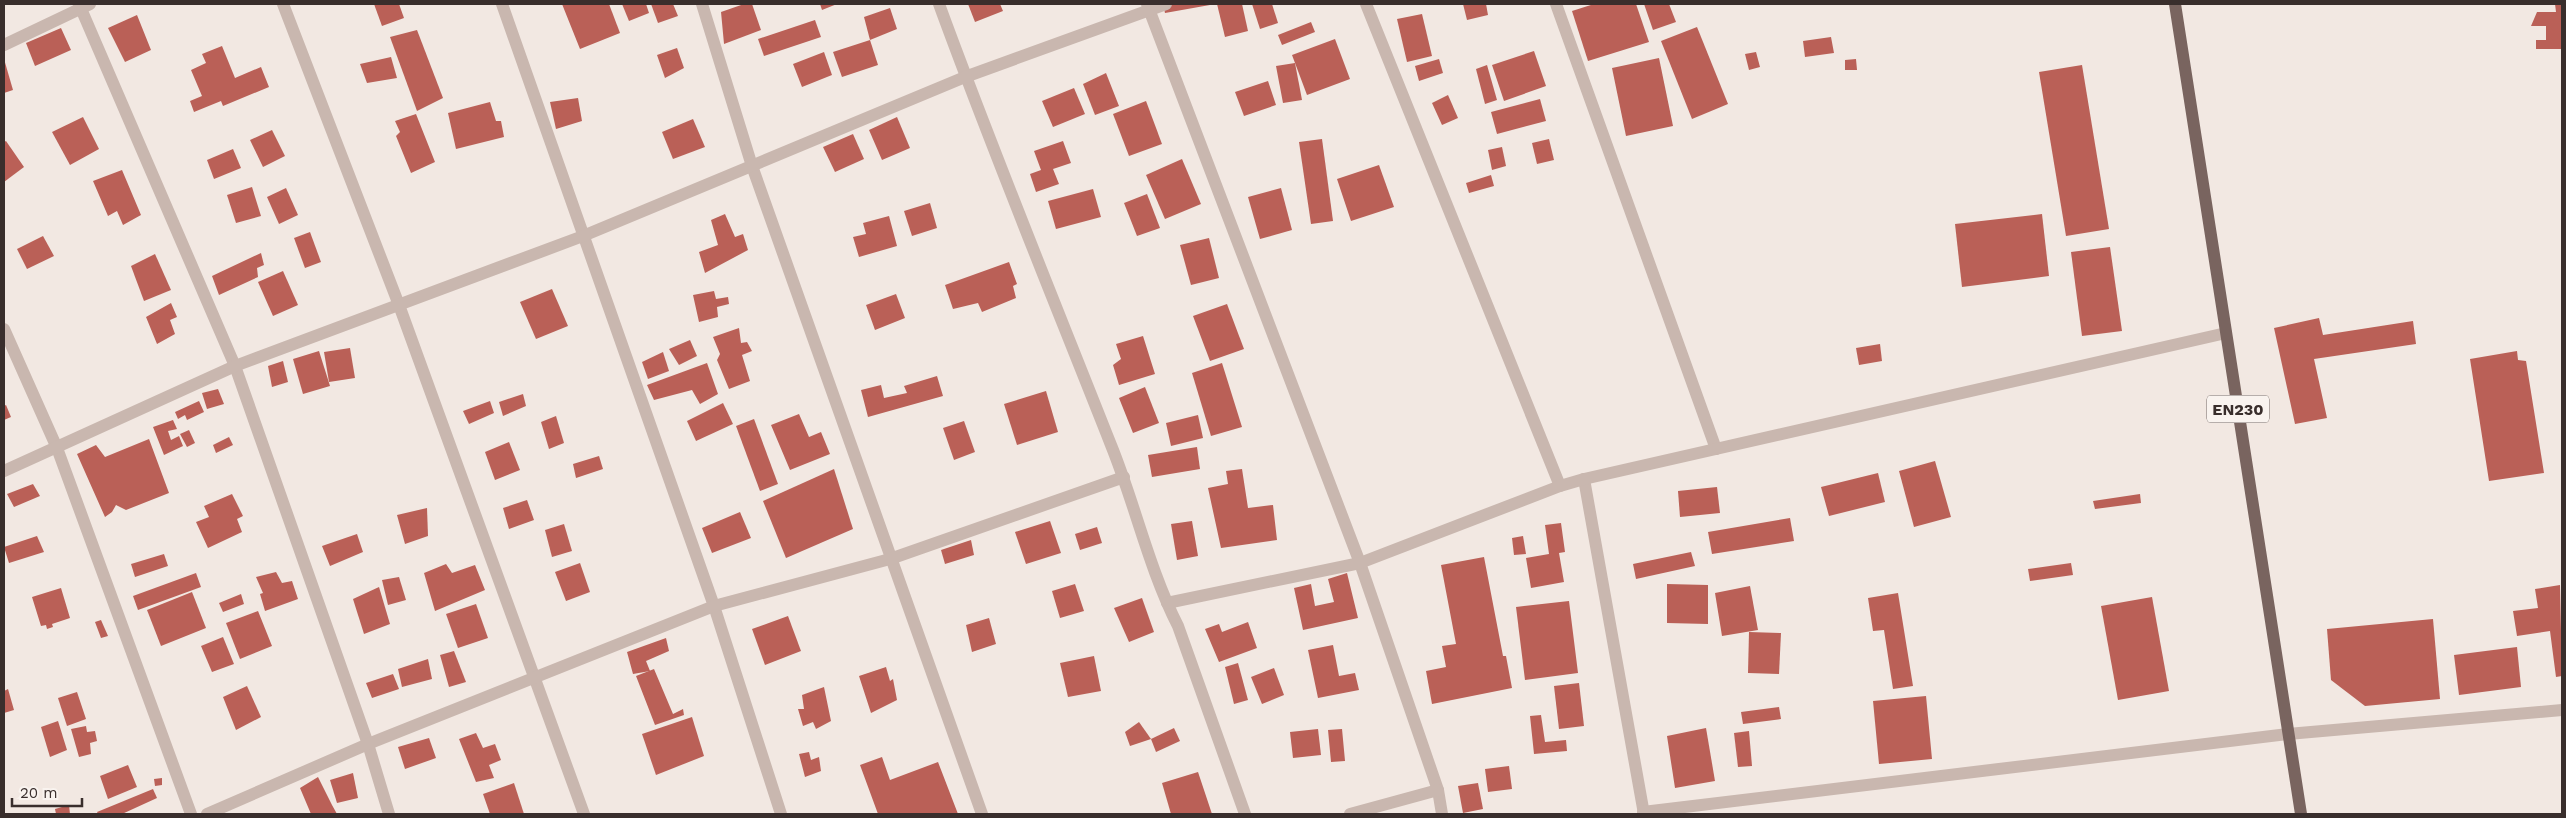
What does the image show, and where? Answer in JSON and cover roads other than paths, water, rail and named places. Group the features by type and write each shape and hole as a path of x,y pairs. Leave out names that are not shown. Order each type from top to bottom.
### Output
{"main road":[{"name":"EN230","path":"2175,4 2301,814"}],"street":[{"path":"283,4 400,305 584,814"},
{"path":"502,4 714,606 781,814"},
{"path":"702,4 752,166 982,814"},
{"path":"939,4 965,76 1124,477 1167,603 1178,626 1244,814"},
{"path":"4,471 235,366 584,236 965,76 1148,7 1166,4"},
{"path":"1366,4 1560,486"},
{"path":"1556,4 1716,449"},
{"path":"4,45 83,5 235,366 368,744 390,814"},
{"path":"1148,7 1360,563 1438,790 1442,814"},
{"path":"4,328 57,448 192,814"},
{"path":"1167,603 1360,563 1560,486 1584,479 2226,333"},
{"path":"207,814 368,744 714,606 890,559 1124,477"},
{"path":"1584,479 1644,813 2288,734 2562,710"},
{"path":"1350,814 1438,790"}]}
